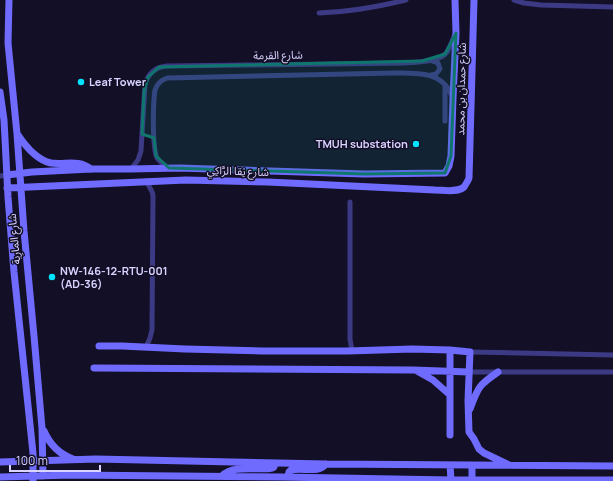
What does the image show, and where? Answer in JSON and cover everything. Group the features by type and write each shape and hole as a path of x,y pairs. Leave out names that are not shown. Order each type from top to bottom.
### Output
{"street":[{"name":"شارع المارِية","path":"9,0 8,43 42,428 43,476"},
{"path":"319,13 362,9 406,0"},
{"name":"شارع حمدان بن محمد","path":"445,173 449,166 451,156 456,30 455,0"},
{"name":"شارع حمدان بن محمد","path":"469,178 474,0"},
{"path":"514,0 537,5 613,7"},
{"name":"شارع القرمة","path":"130,169 140,156 146,135 144,91 146,80 153,70 163,66 405,62 430,60 438,58 448,51 456,30"},
{"path":"430,60 438,63 440,69 436,74 430,75"},
{"name":"شارع القرمة","path":"146,135 152,134 156,86 160,81 166,78 412,73 430,75 440,80 446,85 453,98"},
{"path":"445,122 446,85"},
{"name":"شارع المارِية","path":"0,96 4,120 4,188 29,408 34,476"},
{"name":"شارع القرمة","path":"153,127 156,156 169,168"},
{"path":"17,134 32,152 46,161 55,163 78,163 86,165 91,169"},
{"name":"شارع نِقا الرَّاكِي","path":"4,175 91,169 169,168 364,174 445,173"},
{"name":"شارع نِقا الرَّاكِي","path":"4,188 186,180 454,190 462,188 469,178"},
{"path":"146,347 152,330 154,196 148,186 147,181"},
{"path":"350,202 350,351"},
{"path":"99,346 262,351 412,349 470,352 613,355"},
{"path":"450,350 450,435"},
{"path":"470,352 468,413 469,432 479,449 511,466"},
{"path":"94,368 613,372"},
{"path":"413,370 433,380 450,395"},
{"path":"468,413 479,387 498,372"},
{"path":"42,428 56,449 76,460"},
{"path":"0,462 96,459 326,464 613,466"},
{"path":"34,476 43,461"},
{"path":"222,476 228,471 236,469 272,468 274,467 275,462"},
{"path":"288,477 291,470 320,469 326,464"},
{"path":"450,465 451,480"},
{"path":"472,465 472,480"},
{"path":"0,472 34,476"},
{"path":"0,477 71,475 451,480 613,480"}],"highlighted area":[{"path":"456,33 451,156 445,173 364,174 169,168 156,156 154,138 142,134 144,91 148,77 159,67 422,61 445,54"}],"place":[{"name":"Leaf Tower","path":"81,82"},
{"name":"TMUH substation","path":"416,144"},
{"name":"NW-146-12-RTU-001 (AD-36)","path":"52,277"}]}
